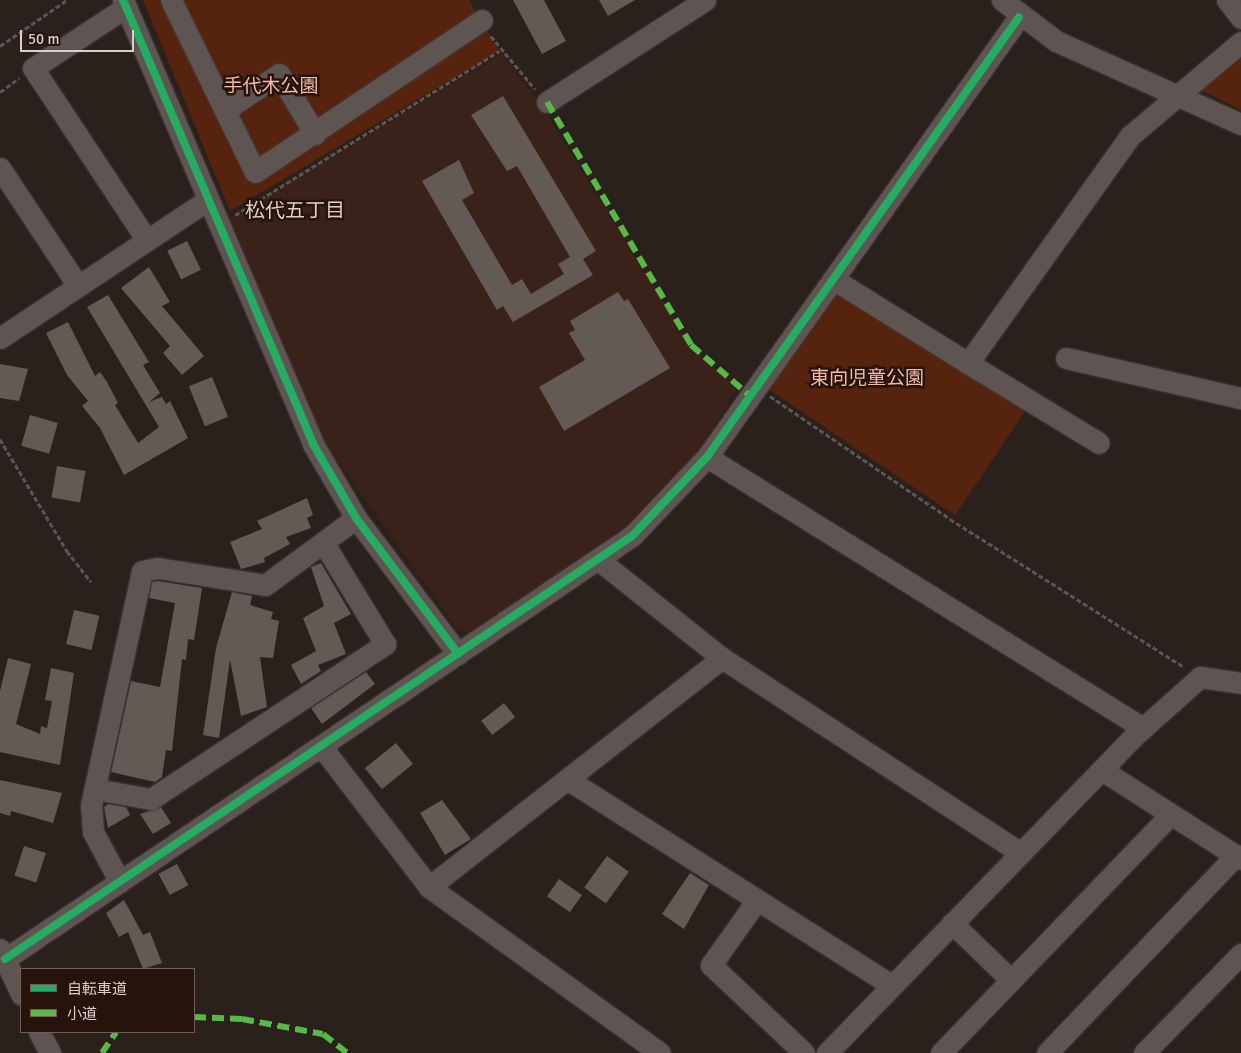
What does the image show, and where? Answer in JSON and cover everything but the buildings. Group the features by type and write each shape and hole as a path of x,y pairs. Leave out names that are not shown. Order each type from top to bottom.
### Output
{"street":[{"path":"171,0 255,172 315,134 482,20"},
{"path":"547,102 705,0"},
{"path":"1002,0 1019,17 1056,41 1241,124"},
{"path":"1227,0 1241,18"},
{"path":"147,240 32,68 124,4 206,201 313,444 356,518 458,654"},
{"path":"20,992 2,954 120,882 458,654 600,561 678,492 707,456 756,388 1019,17"},
{"path":"968,364 1130,136 1175,94 1241,42"},
{"path":"225,110 279,74 315,134"},
{"path":"0,168 78,286"},
{"path":"3,328 78,286 206,201"},
{"path":"833,279 968,364 1099,443"},
{"path":"1066,358 1241,398"},
{"path":"707,456 1143,728"},
{"path":"120,882 93,832 95,789 142,571 158,568 265,585 356,518"},
{"path":"95,789 151,799 386,644 323,542"},
{"path":"600,561 722,658 1021,853"},
{"path":"429,887 570,781 722,658"},
{"path":"827,1053 1143,728 1200,677 1241,683"},
{"path":"321,746 429,887 660,1053"},
{"path":"1047,1053 1239,857 1169,816 1102,770"},
{"path":"570,781 892,985"},
{"path":"941,1053 1169,816"},
{"path":"757,900 711,965 804,1053"},
{"path":"952,923 1011,980"},
{"path":"1144,1053 1241,954"},
{"path":"40,1033 50,1053"}],"path":[{"path":"0,46 67,0"},
{"path":"482,20 499,51 547,102"},
{"path":"0,92 32,68"},
{"path":"756,388 950,519 1200,677"},
{"path":"0,439 66,551 91,582"}],"shaded area":[{"path":"501,54 541,105 690,345 737,390 700,449 618,534 470,634 457,629 322,439 230,218"}],"green space":[{"name":"手代木公園","path":"143,0 469,0 499,51 230,211"},
{"path":"1241,52 1241,110 1195,87"},
{"name":"東向児童公園","path":"836,284 1025,411 955,515 766,388"}],"marked path":[{"path":"547,102 691,345 750,396"},
{"path":"195,1017 242,1019 323,1034 347,1053"},
{"path":"102,1053 115,1033"}],"cycle path":[{"path":"123,0 313,444 356,518 458,654"},
{"path":"5,959 632,536 707,457 1019,17"}],"district":[{"name":"松代五丁目","path":"295,210"}]}
